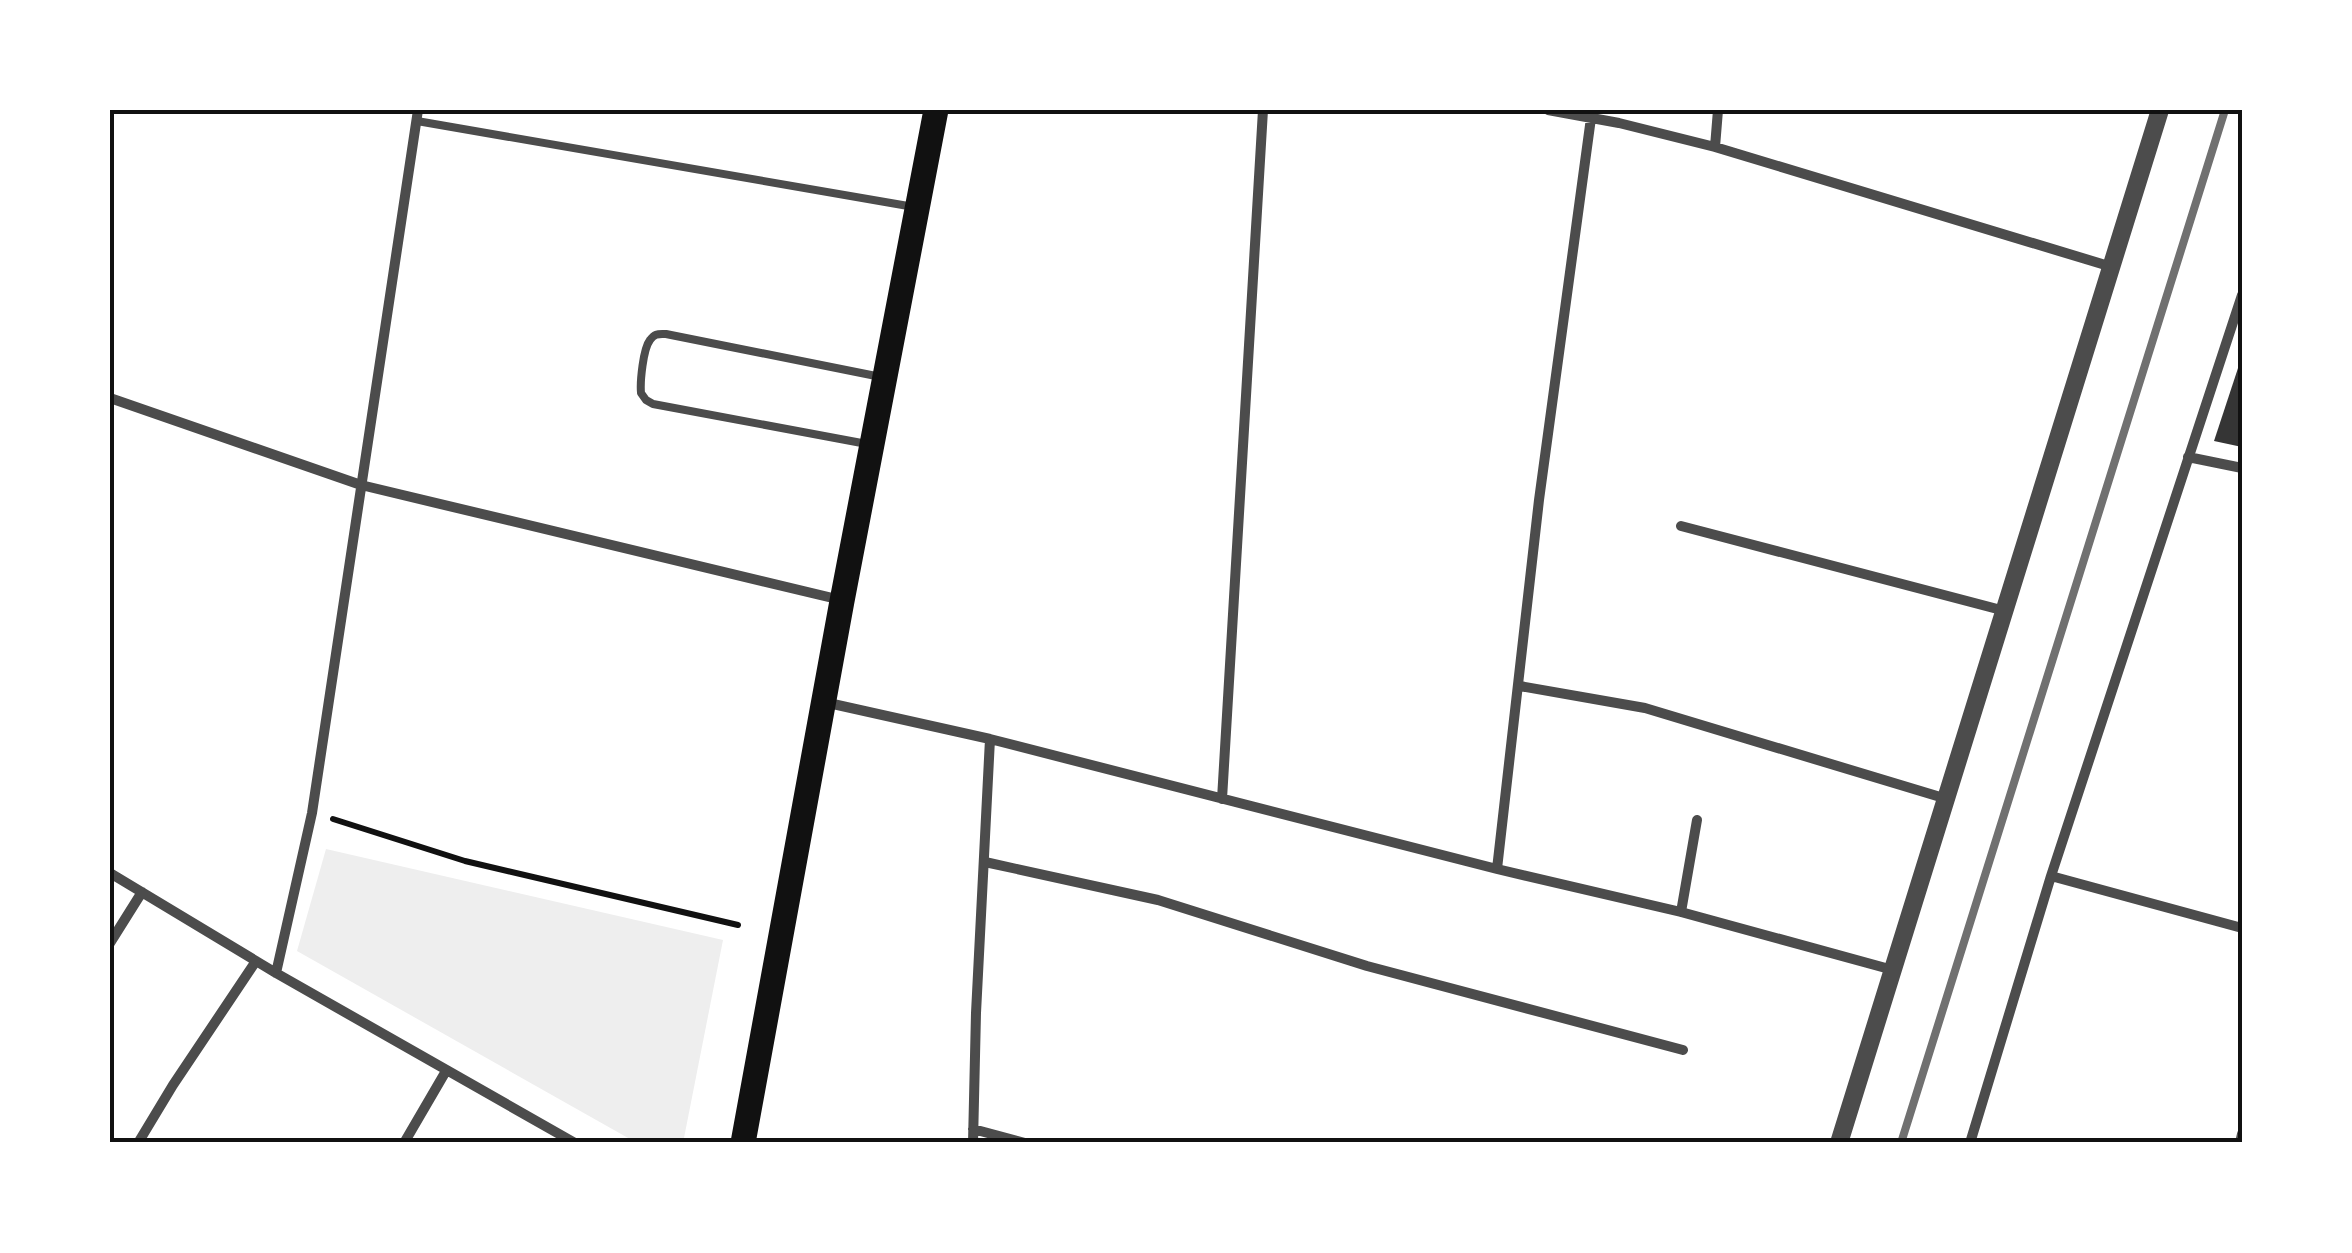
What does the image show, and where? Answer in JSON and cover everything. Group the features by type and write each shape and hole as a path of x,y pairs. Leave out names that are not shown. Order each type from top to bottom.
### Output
{"main road":[{"path":"743,1143 936,110"}],"street":[{"path":"1222,798 1262,110"},
{"path":"1548,110 1715,147 2112,267"},
{"path":"1715,147 1718,110"},
{"path":"1839,1143 2160,110"},
{"path":"276,973 312,813 418,116"},
{"path":"1497,869 1559,346 1592,118"},
{"path":"1970,1143 2052,876 2242,296"},
{"path":"110,398 361,485 842,601"},
{"path":"2188,456 2242,468"},
{"path":"1681,526 2005,612"},
{"path":"1520,686 1645,708 1946,799"},
{"path":"824,702 990,739 1681,912 1893,970"},
{"path":"973,1143 990,739"},
{"path":"1681,912 1696,820"},
{"path":"985,862 1158,900 1367,966 1683,1050"},
{"path":"110,873 276,973 576,1143"},
{"path":"2052,876 2242,928"},
{"path":"110,943 142,892"},
{"path":"138,1143 256,960"},
{"path":"404,1143 446,1071"},
{"path":"974,1129 1025,1143"},
{"path":"2240,1143 2242,1134"}],"lane":[{"path":"418,116 918,208"},
{"path":"872,445 646,400 640,385 647,346 650,339 666,334 886,377"}],"path":[{"path":"312,813 465,861 738,925"}],"shaded area":[{"path":"326,849 723,940 683,1143 637,1143 297,951"}],"building":[{"path":"2242,359 2242,447 2214,441"}],"railway":[{"path":"1901,1143 2225,110"}]}
